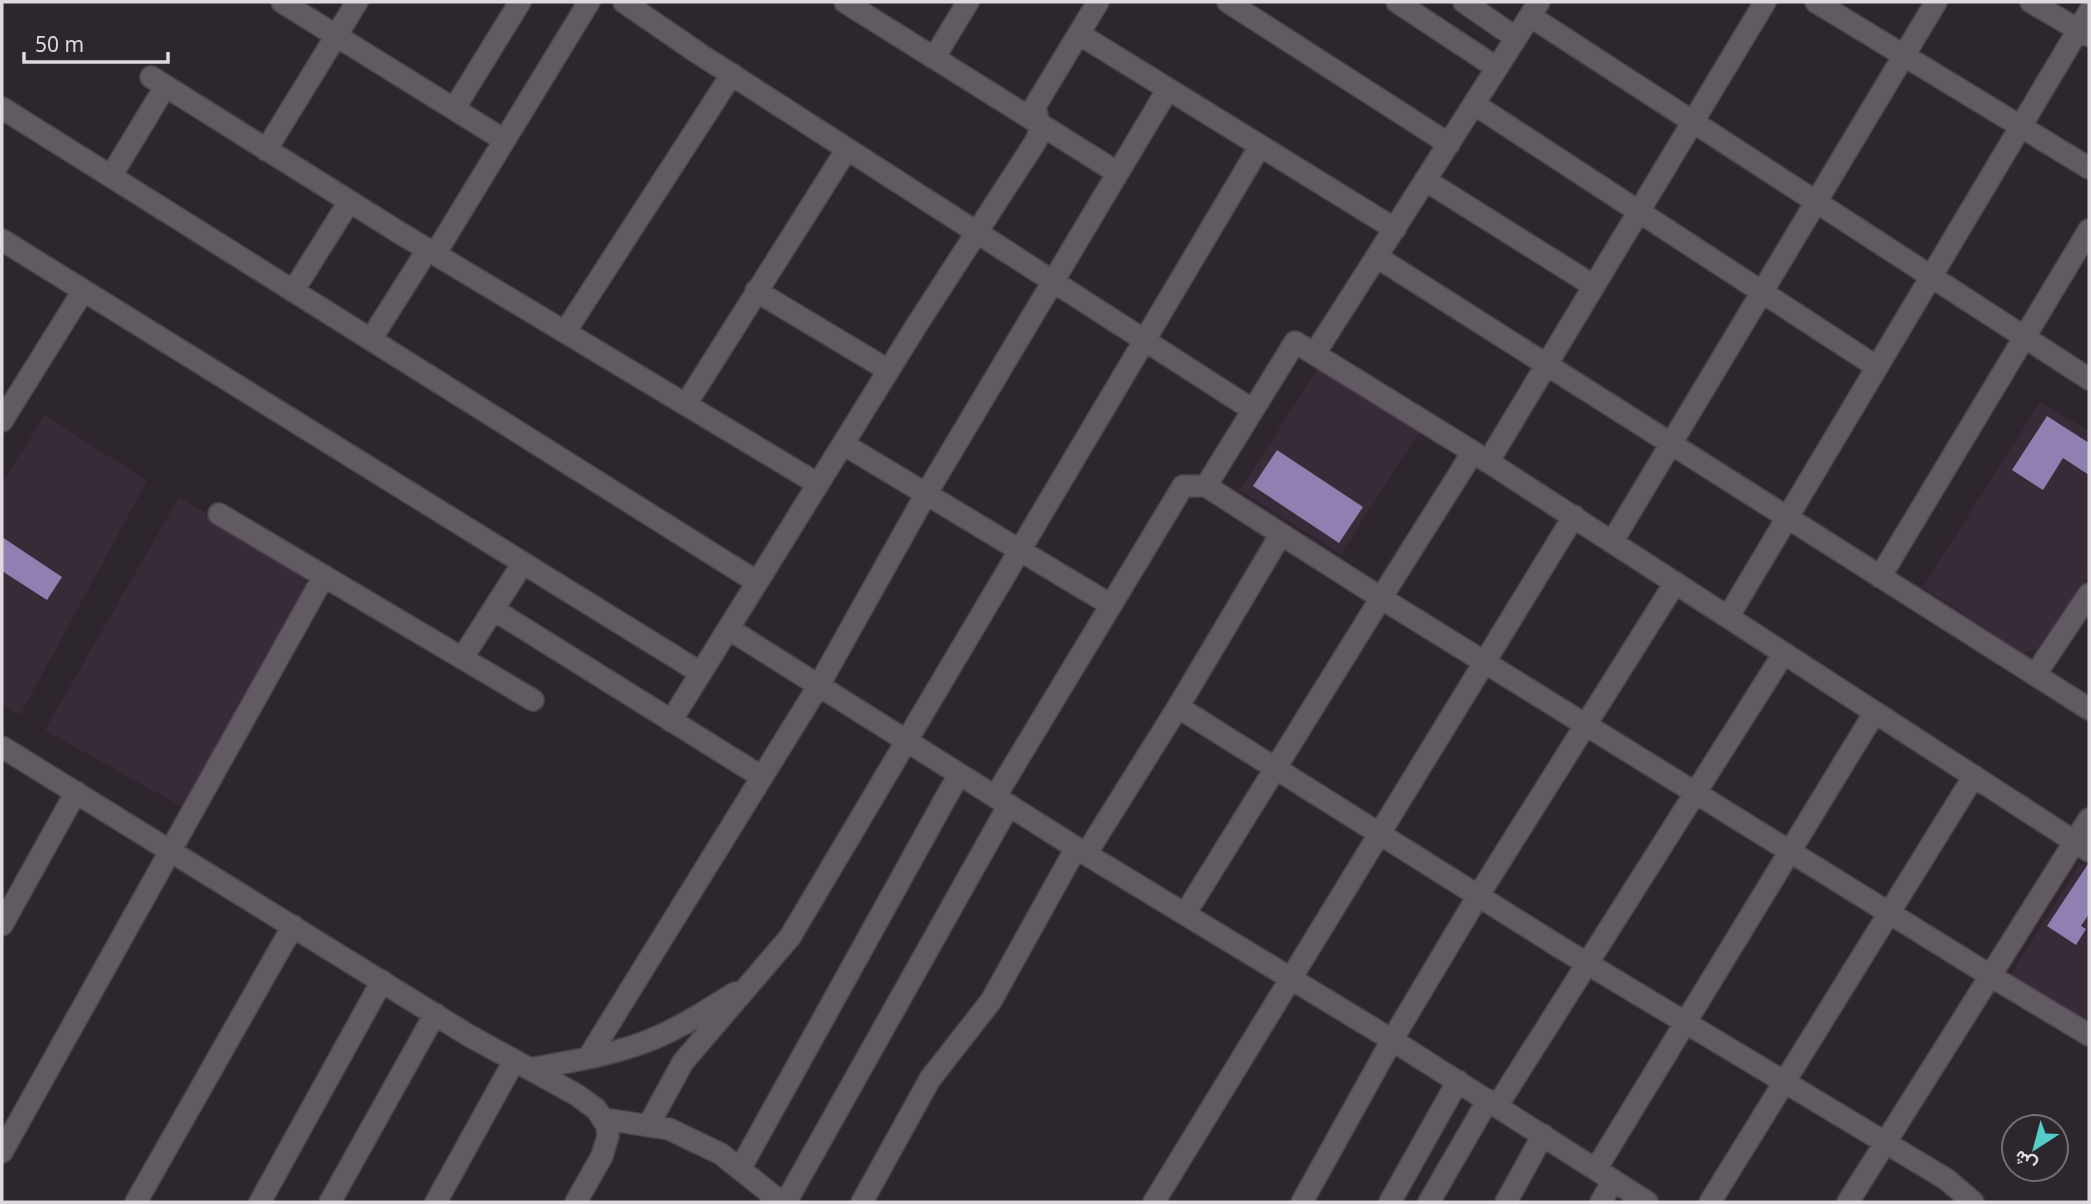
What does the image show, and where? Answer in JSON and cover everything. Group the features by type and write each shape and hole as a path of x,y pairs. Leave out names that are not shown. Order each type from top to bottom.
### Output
{"street":[{"path":"282,2 504,140"},
{"path":"266,150 357,2"},
{"path":"454,108 520,2"},
{"path":"371,339 504,140 589,2"},
{"path":"624,2 1253,410"},
{"path":"845,2 1118,173"},
{"path":"934,58 968,2"},
{"path":"671,721 888,370 1036,141 1040,130 1035,106 1098,2"},
{"path":"1228,2 1449,144"},
{"path":"1397,2 1497,68"},
{"path":"1464,2 1516,38"},
{"path":"1185,914 1381,598 1547,365 1765,2"},
{"path":"1816,2 2089,168"},
{"path":"1612,542 1936,2"},
{"path":"1728,617 2021,126 2086,26 2031,2"},
{"path":"1315,353 1535,9 1693,122 2089,379"},
{"path":"1079,34 1395,229"},
{"path":"565,332 732,74"},
{"path":"111,176 158,82 431,252 818,484"},
{"path":"588,1058 819,685 926,494 1168,89"},
{"path":"1474,104 1877,367"},
{"path":"2,108 757,582"},
{"path":"648,1126 683,1062 790,937 1260,146"},
{"path":"686,404 847,149"},
{"path":"1425,180 1594,286"},
{"path":"293,291 349,202"},
{"path":"1880,577 2089,230"},
{"path":"2,240 701,673"},
{"path":"1377,257 2089,709"},
{"path":"2,421 83,290"},
{"path":"756,291 888,370"},
{"path":"1206,486 1295,342 1574,516 2082,846"},
{"path":"843,444 1111,605"},
{"path":"786,1202 1002,801 1111,605 1183,486 1206,486 1483,662 2089,1035"},
{"path":"219,514 533,700"},
{"path":"1154,1202 1574,516"},
{"path":"862,1202 930,1079 991,1001 1081,851 1178,707 1281,534"},
{"path":"463,657 523,563"},
{"path":"2,1152 324,576"},
{"path":"1302,1202 1392,1040 1478,896 1675,583"},
{"path":"2035,675 2089,594"},
{"path":"494,610 761,777"},
{"path":"729,628 1081,851 1392,1040 1647,1202"},
{"path":"1429,1202 1588,964 1784,653"},
{"path":"1178,707 1588,964 1946,1179 1973,1202"},
{"path":"1601,1202 1605,1175 1685,1022 1875,712"},
{"path":"2,747 435,1014 596,1109 607,1125 608,1136 602,1156 576,1202"},
{"path":"740,1169 959,774"},
{"path":"1710,1202 1974,776"},
{"path":"2,925 76,792"},
{"path":"1848,1202 1991,976 2082,846 2089,818"},
{"path":"136,1202 293,926"},
{"path":"260,1202 382,981"},
{"path":"521,1065 588,1058 646,1042 682,1025 751,983"},
{"path":"330,1202 435,1014"},
{"path":"436,1202 521,1065"},
{"path":"1390,1202 1458,1081"},
{"path":"603,1120 669,1129 721,1153 781,1202"},
{"path":"1506,1202 1544,1135"}],"shaded area":[{"path":"1318,368 1419,432 1341,554 1240,490"},
{"path":"2040,402 2089,431 2089,574 2040,648 2023,653 1923,587"},
{"path":"45,415 147,481 20,715 2,705 2,483"},
{"path":"179,497 302,569 306,584 190,801 181,806 45,730"},
{"path":"2089,863 2089,1028 2009,978 2079,865"}],"building":[{"path":"2047,416 2089,443 2089,475 2063,458 2043,490 2012,470"},
{"path":"1277,450 1363,507 1339,543 1253,486"},
{"path":"2,537 62,577 47,600 2,571"},
{"path":"2088,864 2089,914 2081,926 2086,929 2076,945 2047,926"}]}
